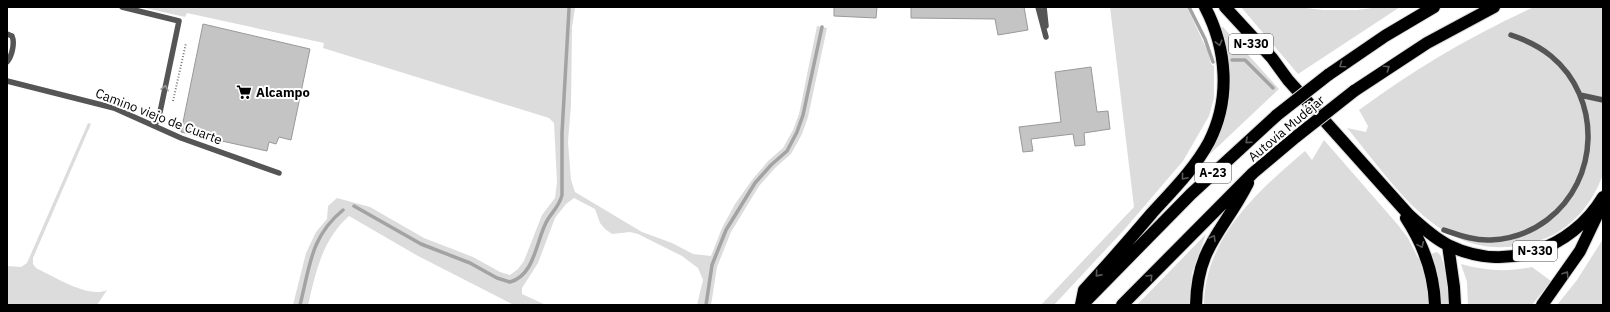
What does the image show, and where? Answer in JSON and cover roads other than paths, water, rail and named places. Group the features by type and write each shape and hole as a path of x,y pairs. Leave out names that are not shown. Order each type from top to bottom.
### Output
{"highway":[{"path":"1082,305 1084,290 1186,175 1203,152 1214,130 1223,96 1224,70 1220,45 1205,7"},
{"name":"N-330","path":"1216,7 1267,61 1288,80"},
{"name":"N-330","path":"1225,7 1272,58 1288,80 1394,200 1418,224 1448,245 1471,253 1502,257 1534,252 1557,243 1575,231 1592,213 1603,197"},
{"name":"Autovía Mudéjar","path":"1082,305 1191,194 1277,115 1328,75 1385,36 1434,7"},
{"name":"Autovía Mudéjar","path":"1122,305 1253,173 1354,90 1427,43 1494,7"},
{"path":"1196,305 1198,274 1210,242 1239,202 1253,173"},
{"path":"1394,200 1412,227 1424,252 1431,272 1435,305"},
{"path":"1542,305 1580,251 1598,217 1603,202"},
{"path":"1448,245 1455,305"}],"lane":[{"path":"122,7 179,21 159,117 155,125"},
{"path":"1038,7 1046,37 1044,7"},
{"path":"7,34 12,36 14,42 10,59 7,62"},
{"path":"1444,230 1474,238 1500,239 1533,229 1560,209 1573,191 1586,160 1588,126 1580,95 1568,74 1552,57 1533,44 1511,35"},
{"name":"Camino viejo de Cuarte","path":"7,81 102,104 155,125 181,138 279,173"},
{"path":"1580,95 1603,100"}],"waterway":[{"path":"1189,7 1205,39 1213,62"},
{"path":"354,206 421,244 470,263 497,278 510,282 519,278 530,264 544,227 558,205 562,195 562,133 569,9"},
{"path":"706,305 712,265 726,230 755,183 771,165 787,151 797,132 803,115 822,27"},
{"path":"1232,60 1245,60 1273,88"},
{"path":"300,305 313,253 324,231 332,220 343,210"}],"place":[{"name":"Alcampo","path":"244,92"}]}
